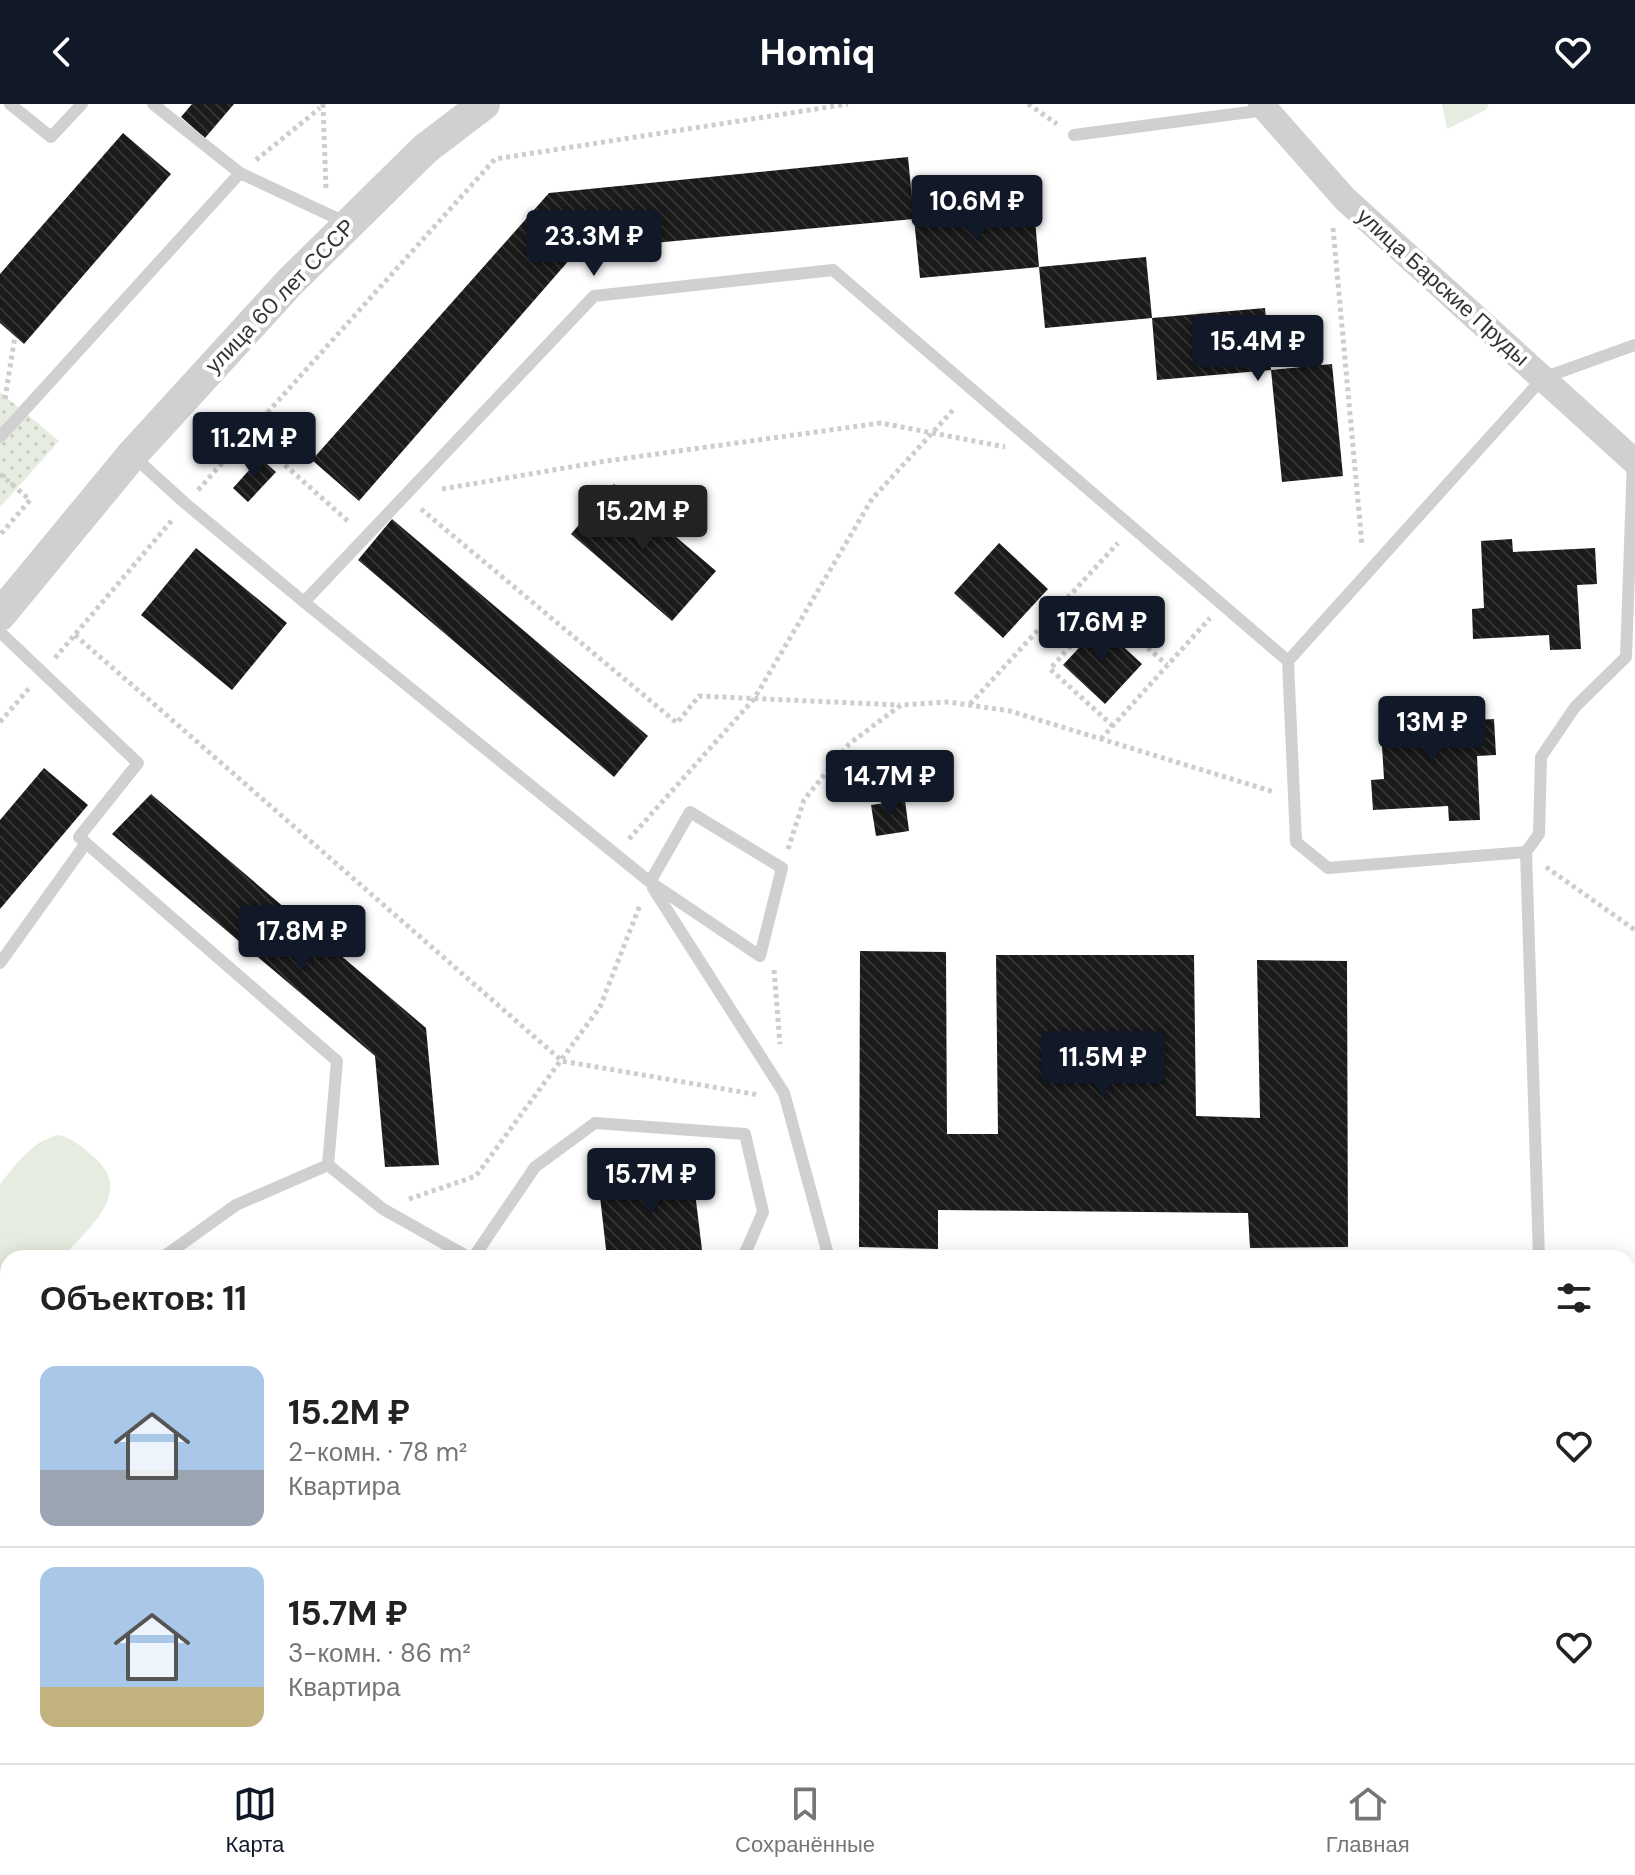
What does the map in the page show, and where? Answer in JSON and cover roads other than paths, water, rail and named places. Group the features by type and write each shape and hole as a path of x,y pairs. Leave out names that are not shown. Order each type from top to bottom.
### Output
{"street":[{"name":"улица 60 лет СССР","path":"0,615 132,455 290,282 338,219 484,104"},
{"name":"улица Барские Пруды","path":"1263,107 1345,199 1634,461"}],"lane":[{"path":"10,104 51,137 82,104"},
{"path":"153,104 240,173 338,219"},
{"path":"1074,135 1263,107"},
{"path":"0,437 240,173"},
{"path":"304,602 594,296 833,270 1288,661"},
{"path":"1526,852 1328,868 1296,842 1288,661 1543,378 1635,345"},
{"path":"132,455 304,602 615,855 650,882 760,956 782,868 690,812 650,882"},
{"path":"1539,1250 1526,852 1539,834 1541,757 1575,707 1626,657 1634,461"},
{"path":"0,632 138,763 79,837 337,1061 328,1165"},
{"path":"0,963 86,843"},
{"path":"650,882 785,1096 827,1250"},
{"path":"478,1250 535,1167 595,1123 745,1134 763,1212 746,1250"},
{"path":"328,1165 383,1209 457,1250"},
{"path":"173,1250 236,1205 328,1165"}]}
